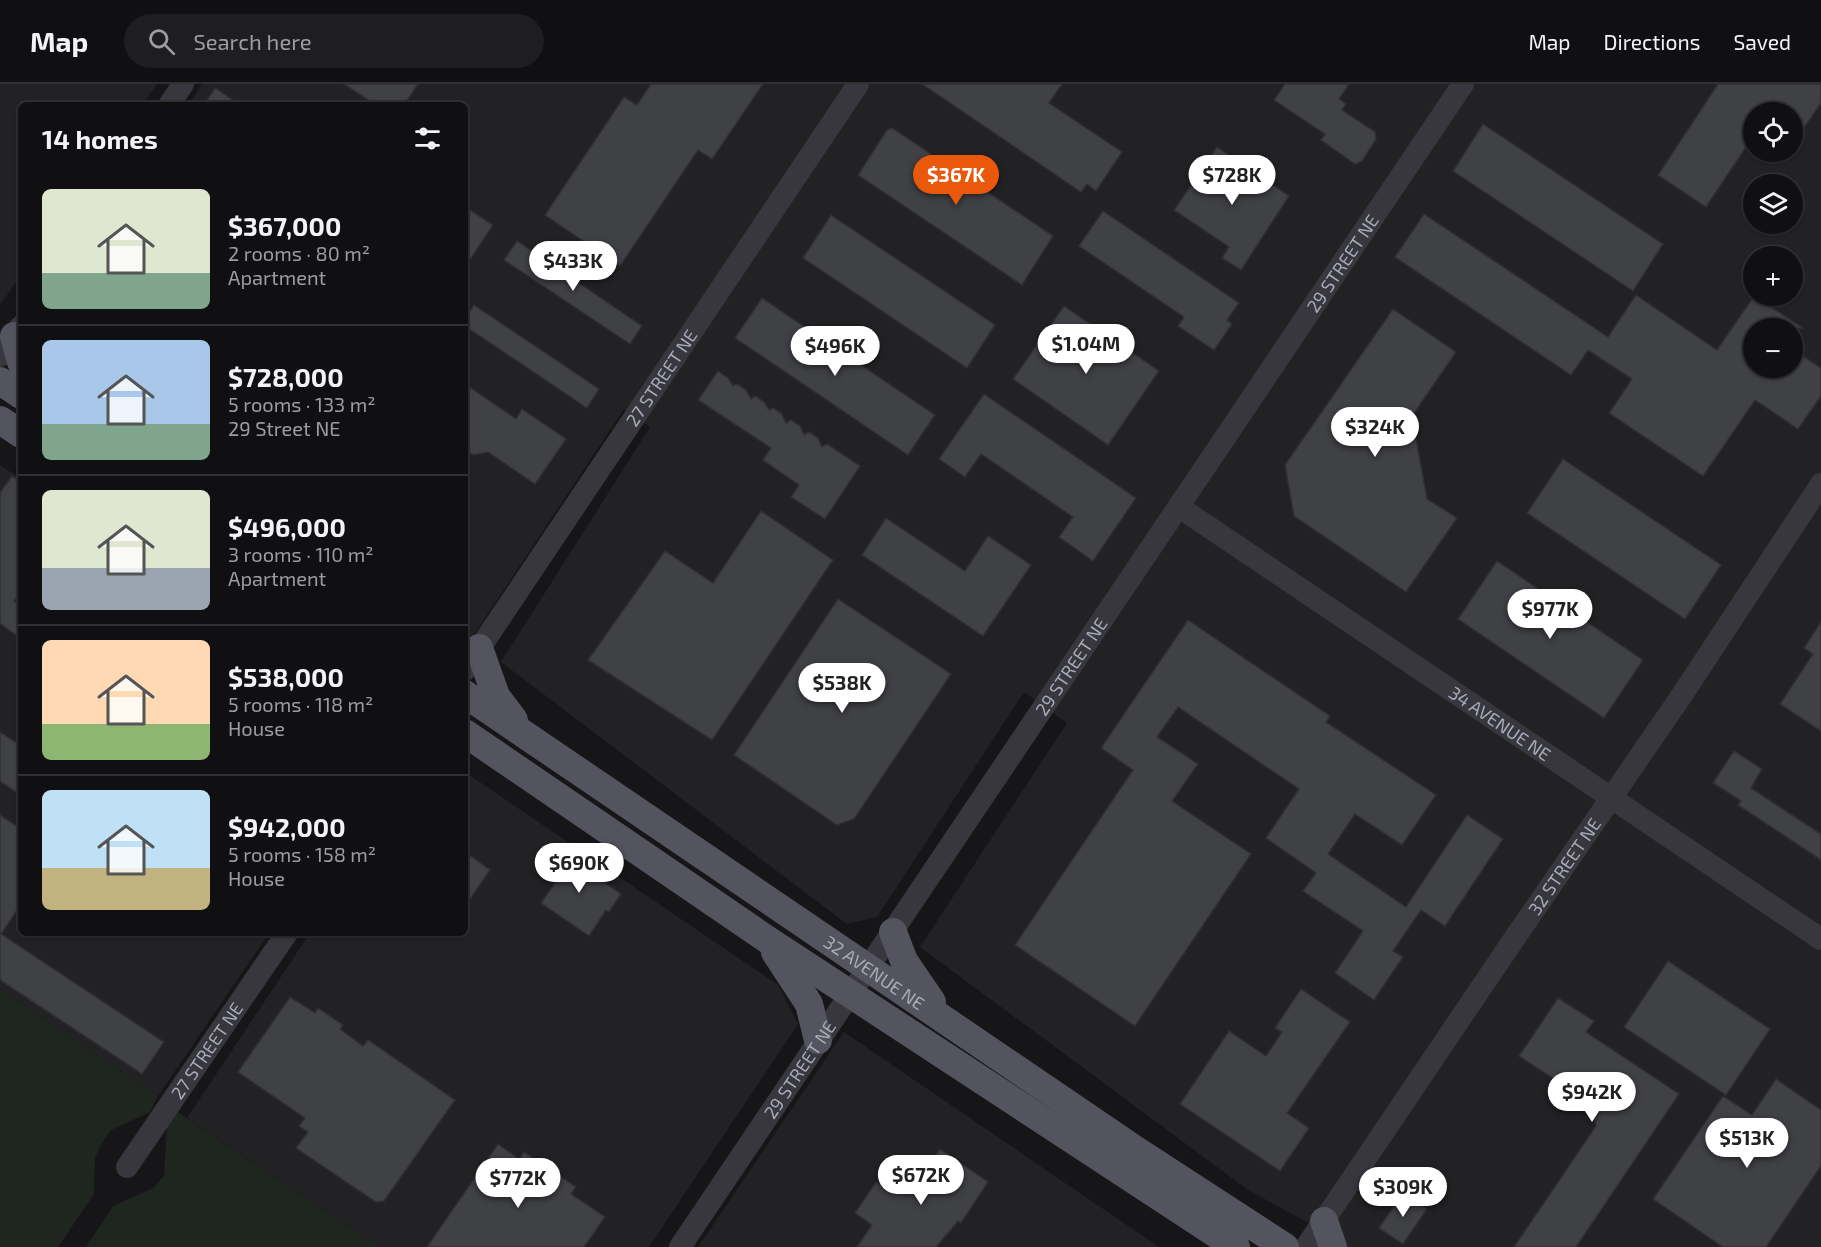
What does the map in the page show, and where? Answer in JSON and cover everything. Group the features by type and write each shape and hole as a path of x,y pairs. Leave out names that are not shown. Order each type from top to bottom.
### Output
{"main road":[{"path":"0,381 18,393"},
{"path":"0,420 18,432"},
{"path":"472,659 525,734"},
{"name":"32 AVENUE NE","path":"468,696 1136,1150 1285,1247"},
{"name":"32 AVENUE NE","path":"468,735 765,938 1236,1247"},
{"path":"893,932 904,961 942,1016"},
{"path":"765,938 797,982 809,1004 818,1040"},
{"path":"1176,1208 1210,1247"}],"street":[{"path":"171,102 183,84"},
{"name":"27 STREET NE","path":"472,659 858,84"},
{"name":"29 STREET NE","path":"680,1247 818,1040 852,995 1463,84"},
{"name":"32 STREET NE","path":"1306,1247 1328,1234 1610,798 1682,695 1821,484"},
{"name":"34 AVENUE NE","path":"1179,507 1821,939"},
{"name":"27 STREET NE","path":"128,1167 285,936"}],"shaded area":[{"path":"0,84 157,84 144,102 18,102 18,279 0,305"},
{"path":"202,84 1821,84 1821,1247 1341,1247 1305,1221 1248,1190 920,947 1067,723 1024,692 877,917 847,924 501,662 650,427 624,409 468,640 468,102 190,102"},
{"path":"0,465 18,477 18,936 267,936 158,1096 0,989"},
{"path":"468,774 778,985 798,1024 649,1247 379,1247 187,1118 308,936 468,936"},
{"path":"0,989 158,1096 150,1112 111,1130 102,1143 95,1158 94,1194 58,1247 0,1247"},
{"path":"844,1032 1159,1247 698,1247"},
{"path":"176,1111 379,1247 86,1247 113,1206 153,1188 164,1176 167,1126"}],"building":[{"path":"344,84 418,84 406,102 371,102"},
{"path":"651,84 763,84 712,159 698,150 620,266 545,215 624,97 637,105"},
{"path":"922,84 1062,84 1049,103 1122,152 1096,191 1087,184 1081,192"},
{"path":"1285,84 1349,84 1339,99 1346,104 1342,110 1375,132 1376,139 1362,161 1355,164 1321,140 1325,134 1274,100"},
{"path":"1718,84 1821,84 1821,103 1803,129 1803,102 1743,102 1743,152 1706,207 1658,175"},
{"path":"215,88 236,102 206,102"},
{"path":"1483,124 1663,244 1633,291 1453,171"},
{"path":"892,128 1053,236 1022,285 858,175 887,130"},
{"path":"1217,147 1289,196 1241,270 1222,258 1229,247 1174,210"},
{"path":"468,209 493,225 468,262"},
{"path":"1103,211 1239,303 1227,320 1232,324 1214,350 1178,326 1184,317 1079,246"},
{"path":"1424,214 1608,337 1636,295 1717,350 1747,306 1769,306 1788,318 1743,318 1743,378 1803,378 1803,356 1821,368 1821,396 1798,429 1755,400 1703,476 1609,413 1632,379 1588,350 1571,375 1395,257"},
{"path":"831,215 995,325 967,368 803,258"},
{"path":"517,241 642,326 630,344 504,260"},
{"path":"762,298 935,415 908,455 735,338"},
{"path":"474,305 599,389 587,408 468,328 468,314"},
{"path":"1064,306 1159,371 1108,445 1013,379"},
{"path":"1393,309 1456,352 1412,416 1427,499 1457,518 1406,592 1294,516 1285,465"},
{"path":"718,371 728,378 733,386 737,384 746,390 751,399 755,396 764,402 769,410 773,408 782,414 786,423 791,420 800,426 804,435 809,432 818,438 822,447 827,444 860,466 825,519 791,497 799,485 763,460 771,448 698,400"},
{"path":"468,386 516,419 522,409 566,439 535,484 488,452 473,455 468,451"},
{"path":"984,394 1136,498 1093,561 1059,537 1073,517 981,454 965,477 939,459"},
{"path":"1563,459 1721,565 1685,619 1527,513"},
{"path":"12,476 18,480 18,595 14,601 18,604 18,637 0,623 0,493"},
{"path":"761,511 833,560 712,740 588,660 665,551 713,583"},
{"path":"886,518 965,571 988,536 1031,565 983,636 862,555"},
{"path":"1497,561 1643,660 1604,718 1458,619"},
{"path":"838,599 951,674 854,819 837,825 734,755"},
{"path":"1188,620 1330,716 1326,722 1436,795 1402,845 1355,814 1328,854 1406,907 1467,815 1503,839 1445,926 1421,910 1393,951 1403,957 1374,1000 1335,973 1363,931 1303,891 1316,873 1266,838 1299,789 1178,707 1157,737 1198,764 1172,801 1251,854 1135,1026 1015,945 1133,770 1101,748"},
{"path":"1821,622 1821,731 1780,704 1813,654 1804,648"},
{"path":"0,732 18,744 18,793 0,781"},
{"path":"1734,751 1762,769 1751,788 1821,834 1821,860 1738,805 1741,801 1713,783"},
{"path":"0,815 18,827 18,908 1,934 164,1042 142,1074 0,980"},
{"path":"571,843 575,862 621,894 609,912 606,910 589,936 541,903 557,880 549,876"},
{"path":"468,854 490,870 468,902"},
{"path":"1668,961 1770,1029 1726,1095 1624,1027"},
{"path":"1301,989 1350,1022 1287,1113 1309,1128 1280,1171 1180,1104 1229,1031 1266,1056 1282,1032 1275,1028"},
{"path":"290,997 315,1013 318,1008 343,1025 340,1029 363,1046 368,1040 455,1100 384,1201 376,1202 296,1148 308,1132 299,1126 305,1118 238,1072"},
{"path":"1558,998 1594,1021 1586,1032 1679,1094 1576,1247 1514,1247 1596,1126 1590,1097 1557,1075 1554,1079 1519,1056"},
{"path":"1776,1079 1821,1110 1821,1166 1766,1247 1723,1247 1653,1199 1723,1096 1752,1115"},
{"path":"498,1144 519,1159 524,1152 576,1187 571,1194 605,1217 584,1247 427,1247"},
{"path":"940,1149 988,1182 961,1223 958,1221 936,1247 857,1247 872,1225 855,1213 876,1182 891,1191 900,1179 909,1176 915,1180 923,1169 925,1171"},
{"path":"1403,1193 1427,1209 1403,1244 1379,1228"}]}
